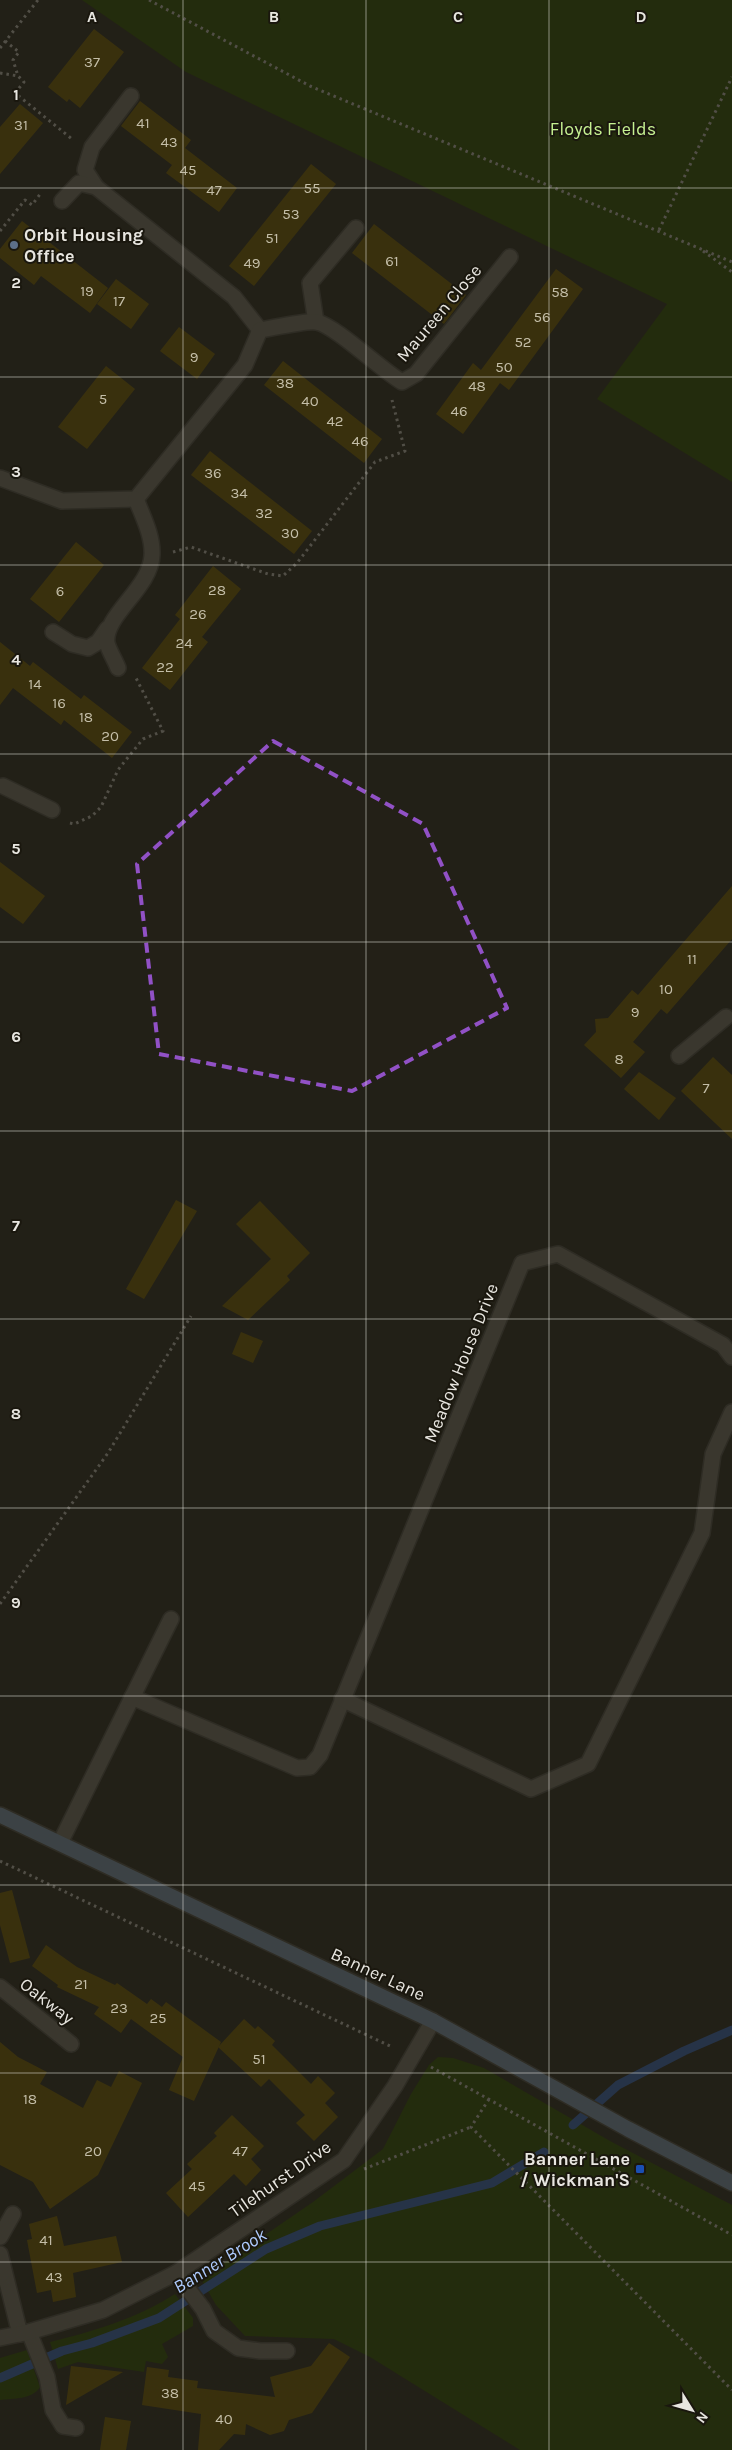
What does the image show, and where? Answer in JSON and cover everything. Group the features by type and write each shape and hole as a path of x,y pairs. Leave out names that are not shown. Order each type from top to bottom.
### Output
{"street":[{"path":"131,96 90,154 85,170 96,187 234,297 260,330"},
{"path":"62,201 79,183 96,187"},
{"path":"260,330 316,322 310,283 356,228"},
{"name":"Maureen Close","path":"316,322 331,328 386,373 402,382 416,374 510,257"},
{"path":"136,500 245,365 260,330"},
{"path":"0,478 62,501 136,500"},
{"path":"53,632 72,644 88,648 98,642 144,580 152,557 151,540 136,500"},
{"path":"107,628 107,644 118,668"},
{"path":"1,787 52,810"},
{"path":"679,1056 730,1017"},
{"name":"Meadow House Drive","path":"132,1697 297,1768 310,1767 320,1755 522,1263 558,1254 723,1345 732,1357"},
{"path":"342,1699 531,1789 588,1764 702,1533 713,1454 732,1412"},
{"path":"60,1843 171,1619"},
{"name":"Banner Lane","path":"0,1815 433,2021 628,2129 732,2183"},
{"name":"Oakway","path":"0,1987 71,2044"},
{"name":"Tilehurst Drive","path":"0,2338 28,2338 103,2310 176,2274 344,2160 412,2057 433,2021"},
{"path":"0,2237 13,2214"},
{"path":"0,2254 28,2338 46,2376 52,2410 63,2426 76,2428"},
{"path":"176,2274 203,2309 214,2331 238,2348 260,2351 287,2351"}],"path":[{"path":"0,48 38,0"},
{"path":"149,0 310,86 732,262"},
{"path":"5,42 19,52 13,60 18,76 24,82 15,93 90,154"},
{"path":"0,73 18,76"},
{"path":"659,230 732,77"},
{"path":"0,231 25,200 32,205 45,188 62,201"},
{"path":"697,246 732,272"},
{"path":"152,557 191,547 268,574 282,576 297,563 375,462 405,451 386,373"},
{"path":"52,810 62,822 74,824 92,816 101,808 118,770 143,739 163,730 128,663 118,668"},
{"path":"0,1604 108,1453 192,1316"},
{"path":"0,1861 412,2057 732,2235"},
{"path":"361,2171 470,2127 489,2099"},
{"path":"470,2127 732,2390"}],"highlighted area":[{"path":"273,741 423,824 507,1008 352,1091 159,1054 137,864"}],"green space":[{"name":"Floyds Fields","path":"82,0 732,0 732,482 597,399 667,304 186,72"},
{"path":"438,2057 453,2058 484,2068 610,2141 732,2205 732,2450 520,2450 370,2357 334,2339 245,2336 216,2305 201,2279 313,2202 383,2149 411,2094 429,2065"},
{"path":"175,2294 193,2318 193,2326 162,2344 168,2357 162,2364 146,2361 144,2372 78,2362 58,2369 50,2342 130,2317"},
{"path":"27,2350 40,2387 28,2396 0,2400 0,2358"}],"building":[{"path":"94,29 124,52 80,108 69,99 67,102 48,87"},
{"path":"140,101 191,140 185,148 237,188 219,212 166,173 172,165 121,126"},
{"path":"20,104 43,123 0,174 0,127"},
{"path":"311,164 336,184 254,286 229,266"},
{"path":"22,221 108,288 90,313 41,276 34,285 0,258 0,249"},
{"path":"374,224 466,295 444,324 352,253"},
{"path":"556,269 583,289 509,390 500,383 463,434 436,414 473,363 481,370"},
{"path":"116,279 149,304 131,329 97,304"},
{"path":"179,327 215,354 197,379 160,351"},
{"path":"283,361 382,439 364,463 264,385"},
{"path":"106,366 135,389 87,449 58,427"},
{"path":"210,451 312,531 294,554 191,475"},
{"path":"76,542 104,565 59,622 30,599"},
{"path":"213,566 241,589 202,637 208,642 170,690 142,668 180,619 175,615"},
{"path":"0,642 30,666 33,662 81,699 84,695 132,732 112,758 64,720 61,725 13,688 0,705"},
{"path":"0,862 45,896 23,924 0,907"},
{"path":"732,886 732,939 667,1014 661,1009 633,1042 645,1052 621,1078 584,1045 596,1032 595,1019 608,1018 632,990 638,995"},
{"path":"713,1057 732,1075 732,1139 681,1091"},
{"path":"639,1072 676,1098 659,1120 624,1089"},
{"path":"176,1200 197,1211 144,1299 126,1289"},
{"path":"260,1201 310,1253 287,1276 290,1280 248,1320 222,1306 271,1259 236,1224"},
{"path":"241,1332 263,1341 253,1363 232,1354"},
{"path":"12,1890 30,1958 10,1963 0,1925 0,1893"},
{"path":"46,1945 77,1967 115,1985 117,1983 147,2004 151,1999 162,2007 166,2002 221,2042 194,2101 169,2090 183,2057 131,2019 121,2033 94,2014 99,2007 57,1987 58,1985 32,1966"},
{"path":"244,2019 255,2029 258,2026 275,2041 272,2045 311,2084 318,2076 335,2093 325,2103 338,2117 314,2141 296,2123 305,2115 269,2079 261,2087 218,2047"},
{"path":"0,2042 18,2057 47,2072 40,2084 83,2108 97,2080 111,2087 119,2071 142,2083 98,2175 50,2209 33,2182 0,2165"},
{"path":"232,2115 264,2146 251,2159 261,2170 246,2186 234,2174 188,2217 166,2193 192,2169 187,2164 217,2136 214,2133"},
{"path":"57,2216 64,2246 116,2236 122,2262 73,2273 76,2297 53,2302 51,2290 37,2293 27,2240 32,2239 29,2224"},
{"path":"329,2343 350,2357 312,2413 289,2420 284,2431 270,2435 246,2424 245,2435 234,2434 219,2450 198,2450 201,2414 142,2405 147,2367 169,2370 168,2377 198,2381 197,2388 275,2397 270,2377 311,2366"},
{"path":"71,2366 123,2372 66,2405"},
{"path":"105,2417 131,2421 126,2450 100,2450"}],"waterway":[{"path":"573,2125 618,2085 684,2051 732,2030"},
{"name":"Banner Brook","path":"0,2378 62,2351 92,2343 159,2318 266,2249 320,2226 492,2183 544,2152"}],"place":[{"name":"Orbit Housing Office","path":"14,245"},
{"name":"Banner Lane / Wickman'S","path":"640,2169"}]}
